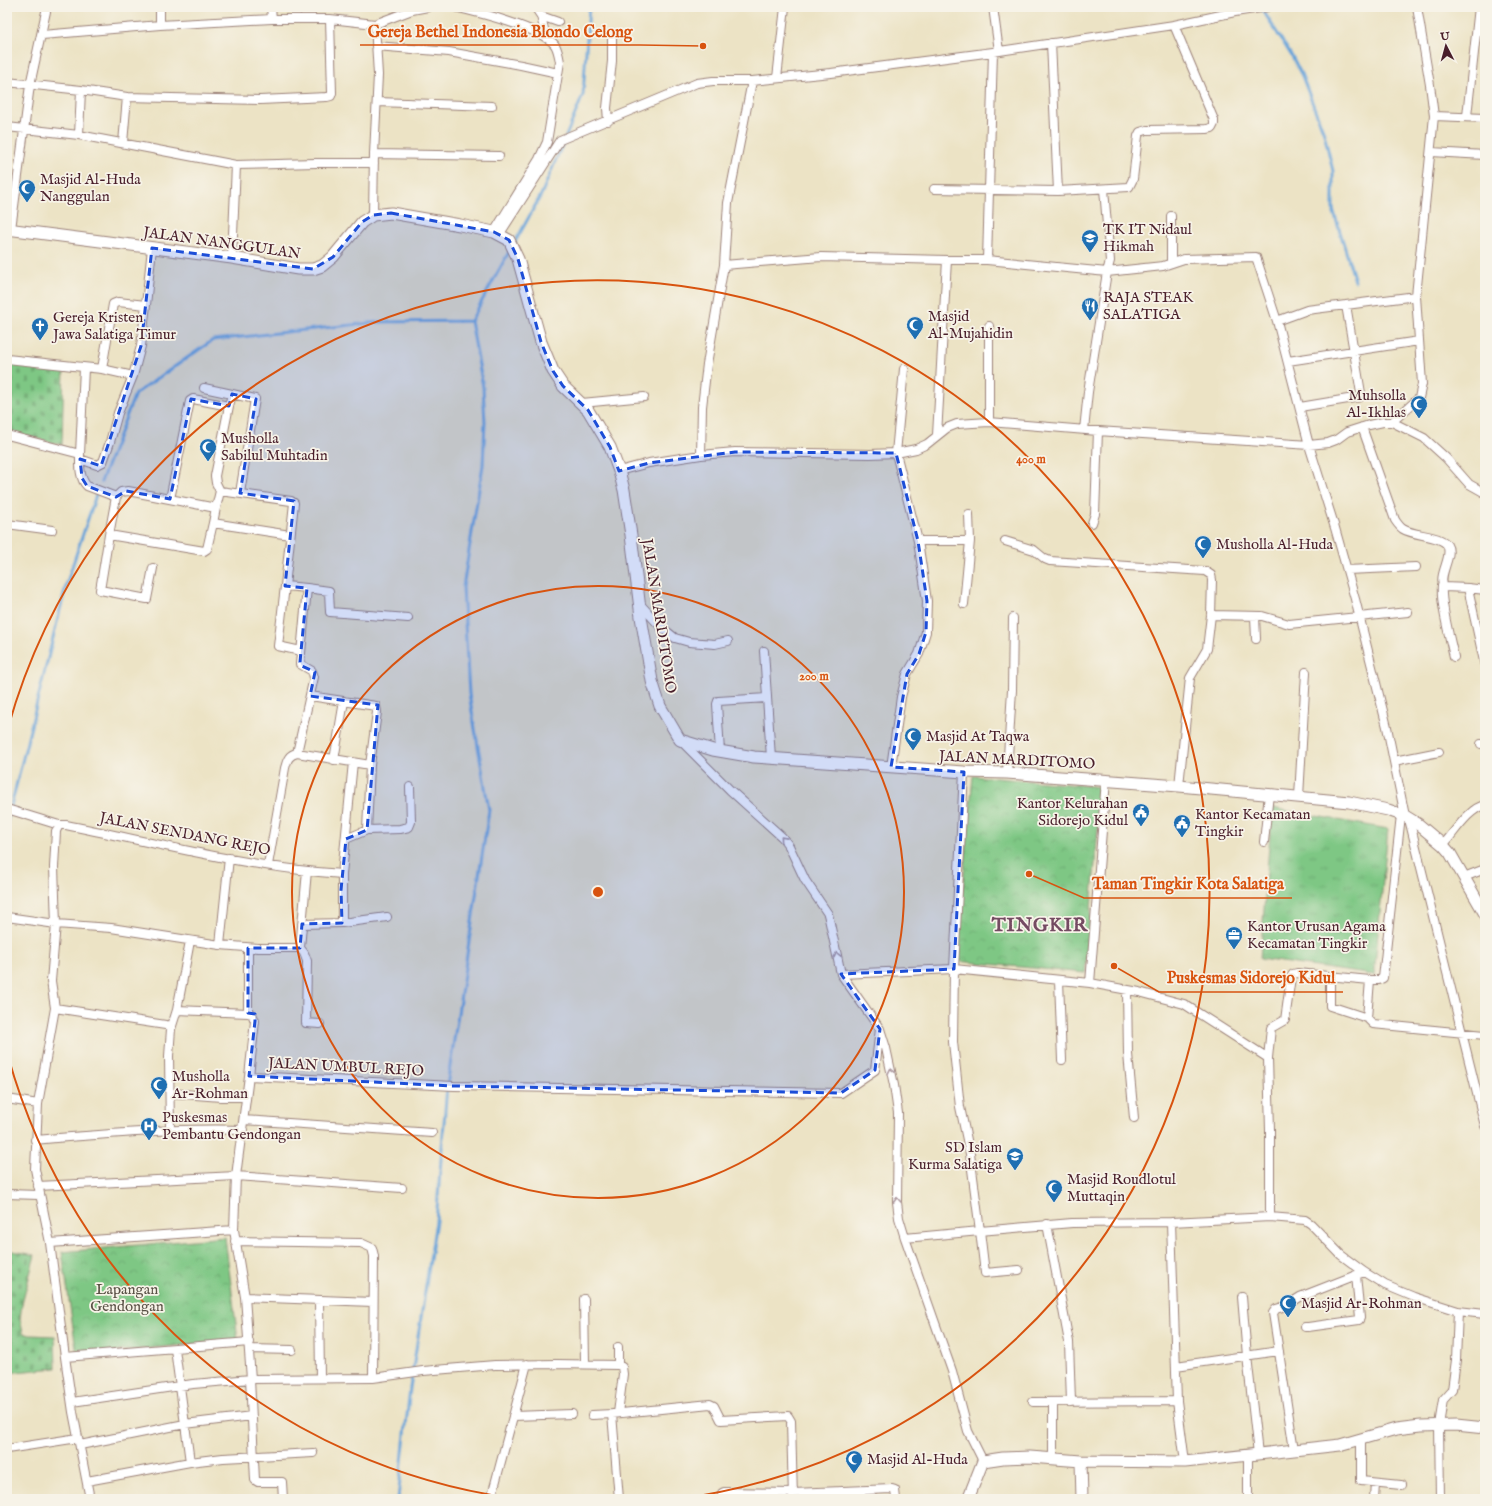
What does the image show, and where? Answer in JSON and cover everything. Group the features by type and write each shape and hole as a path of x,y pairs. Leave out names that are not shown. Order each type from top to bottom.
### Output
{"street":[{"path":"9,229 30,85 47,7"},
{"path":"160,7 160,25"},
{"path":"271,7 272,19"},
{"path":"42,34 160,25 272,19 330,19 375,24 412,10 428,7"},
{"path":"455,7 520,26 546,38 556,46 560,62 547,142 539,159 496,233"},
{"path":"535,7 541,16 546,38"},
{"path":"777,78 785,7"},
{"path":"987,260 988,191 996,51 993,7"},
{"path":"496,233 560,140 697,83 713,81 752,81 831,73 996,51 1174,25 1267,7"},
{"path":"1392,422 1419,398 1422,384 1416,296 1434,116 1417,7"},
{"path":"1467,116 1479,7"},
{"path":"541,16 558,22"},
{"path":"7,82 81,90 127,97 260,100 329,97 332,93 330,19"},
{"path":"375,24 377,102 374,159 374,215 391,213 418,217 496,233 509,240 518,259 526,292 544,350 563,386 588,410 610,447 619,472 649,463 701,455 735,452 870,454 896,452 916,449 927,444 947,428 956,424 989,422 1098,431 1309,444 1328,443 1336,440 1347,432 1362,427 1383,422 1392,422 1424,438 1446,458 1469,484 1485,493"},
{"path":"934,189 1058,191 1126,188 1131,186 1138,136 1140,132 1147,130 1207,129 1213,126 1214,120 1174,25"},
{"path":"608,120 607,108 612,61 612,36"},
{"path":"1051,43 1058,191"},
{"path":"376,46 449,52 558,73"},
{"path":"701,455 702,407 706,371 724,265 728,203 752,81"},
{"path":"79,135 81,90"},
{"path":"122,143 127,97"},
{"path":"377,102 492,106"},
{"path":"1434,116 1467,116 1485,118"},
{"path":"7,127 79,135 236,165 316,163 374,159 499,156"},
{"path":"1431,152 1485,155"},
{"path":"232,258 236,165"},
{"path":"1084,430 1088,392 1110,261 1104,189"},
{"name":"JALAN NANGGULAN","path":"9,229 232,258 298,269 313,269 322,266 333,257 362,222 374,215"},
{"path":"1171,216 1171,263"},
{"path":"7,436 80,457 97,465 103,462 118,412 133,376 141,346 152,248"},
{"path":"724,265 821,257 987,260 1107,272 1163,266 1184,259 1257,257 1277,320 1309,444 1347,570 1387,727 1405,817 1463,1034 1485,1126"},
{"path":"937,435 947,260"},
{"path":"1277,320 1307,310 1416,296"},
{"path":"102,369 113,304 118,302 146,305"},
{"path":"1300,407 1360,397 1361,393 1346,305"},
{"path":"989,326 989,422"},
{"path":"1288,361 1419,341"},
{"path":"7,359 102,369 133,376"},
{"path":"84,368 80,457 82,478 87,486 116,497"},
{"path":"891,768 901,696 907,674 919,654 926,632 927,601 918,541 896,452 904,369"},
{"path":"204,388 256,399 240,493"},
{"path":"108,535 204,551 207,549 220,491 216,483 215,476 232,394"},
{"path":"582,403 644,397"},
{"path":"170,500 190,401 193,399 229,406"},
{"path":"1362,427 1395,520 1402,528 1415,534 1441,539 1447,544 1449,551 1441,591 1454,657"},
{"path":"1092,524 1095,514 1098,431"},
{"name":"JALAN MARDITOMO","path":"619,472 624,490 655,695 680,740 720,752 771,758 891,768 1007,773 1179,786 1349,802 1388,810 1418,824 1443,845 1464,877 1485,914"},
{"path":"153,568 148,598 146,600 100,590 108,535 116,497 119,492 126,491 216,508"},
{"path":"220,491 292,501 294,503 278,646 301,650"},
{"path":"964,604 970,541 969,514"},
{"path":"213,523 290,535"},
{"path":"7,524 52,530"},
{"path":"918,541 970,541"},
{"path":"1004,541 1034,550 1050,561 1205,571 1211,575 1211,615 1206,649 1190,678 1179,786"},
{"path":"1347,570 1416,567"},
{"path":"1442,584 1446,588 1485,590"},
{"path":"285,586 328,590 330,594 330,612 408,618"},
{"path":"297,752 314,673 300,664 307,588"},
{"path":"1468,588 1485,666"},
{"path":"640,602 660,626 675,638 689,642 715,644 728,641"},
{"path":"1211,615 1262,616 1289,624 1408,612"},
{"path":"1254,616 1256,639"},
{"path":"1007,773 1012,690 1013,618"},
{"path":"764,651 771,758"},
{"path":"1299,797 1306,672"},
{"path":"310,696 374,705 377,707 370,765 367,830"},
{"path":"720,752 718,701 767,698"},
{"path":"334,760 344,701"},
{"path":"680,740 730,790 782,837 789,846 805,880 828,914 841,974 880,1029 886,1048 898,1113 897,1202 900,1218 905,1238 952,1371 968,1430 983,1462 968,1499"},
{"path":"268,865 285,768 291,754 297,752 334,760 370,765"},
{"path":"1394,761 1439,752"},
{"path":"342,923 342,874 353,762"},
{"path":"964,772 954,969 953,1042 960,1107 970,1154 985,1273 1019,1270"},
{"path":"1090,983 1106,780"},
{"path":"346,839 367,830 400,829 410,826 410,787"},
{"path":"1264,842 1269,794"},
{"path":"1443,845 1471,812 1478,807 1485,805"},
{"name":"JALAN SENDANG REJO","path":"11,810 59,825 66,825 229,858 307,871 342,874"},
{"path":"1270,1217 1268,1058 1271,1028 1285,1020 1292,975 1297,973 1370,980 1379,980 1383,978 1405,817"},
{"path":"59,825 56,831 54,867 56,924 51,981 55,1008 38,1104 35,1140 35,1168 39,1195 50,1243 72,1402 90,1499"},
{"path":"220,945 229,858"},
{"path":"1464,877 1485,869"},
{"path":"307,871 300,948 307,961 306,1023 320,1024"},
{"path":"7,917 56,924 111,928 190,941 248,948 300,948"},
{"path":"302,924 342,923 387,917"},
{"path":"170,1130 169,1056 172,1026 177,1010 190,941"},
{"path":"248,948 248,1013"},
{"path":"841,974 954,969 1090,983 1139,992 1184,1004 1268,1058"},
{"path":"1330,976 1330,1006 1367,1018 1373,1024 1485,1035"},
{"path":"1059,980 1062,1060"},
{"path":"1367,1018 1370,980"},
{"path":"1127,990 1128,1054 1134,1118"},
{"path":"55,1008 172,1026"},
{"path":"177,1010 252,1014 255,1021 249,1076"},
{"name":"JALAN UMBUL REJO","path":"283,1499 282,1482 256,1481 245,1297 234,1230 236,1176 249,1076 454,1086 841,1093 875,1070 880,1029"},
{"path":"170,1093 221,1097 246,1097"},
{"path":"8,1099 38,1104"},
{"path":"244,1120 432,1133"},
{"path":"35,1140 120,1132 243,1130"},
{"path":"38,1186 236,1176 402,1188"},
{"path":"7,1194 39,1195"},
{"path":"905,1238 1047,1224 1171,1222 1270,1217 1305,1220 1311,1224 1360,1273 1414,1297 1458,1311 1485,1314"},
{"path":"1171,1222 1176,1401 1184,1462"},
{"path":"1047,1224 1069,1342 1071,1402"},
{"path":"50,1243 234,1230"},
{"path":"235,1241 361,1243 372,1248 374,1256 373,1378"},
{"path":"1305,1327 1307,1328 1359,1320 1360,1273"},
{"path":"1294,1450 1273,1313 1276,1309 1286,1306 1300,1297 1360,1273"},
{"path":"245,1297 373,1302"},
{"path":"1242,1297 1253,1455 1248,1499"},
{"path":"319,1300 320,1378"},
{"path":"584,1300 585,1364"},
{"path":"1440,1499 1439,1425 1443,1400 1452,1390 1456,1360 1458,1311"},
{"path":"65,1357 175,1349 249,1346 292,1350"},
{"path":"618,1347 618,1365"},
{"path":"175,1349 190,1462"},
{"path":"1176,1366 1279,1351"},
{"path":"491,1499 527,1364"},
{"path":"72,1402 180,1386 251,1379 373,1378 423,1371 495,1365 618,1365 623,1370 615,1414 620,1499"},
{"path":"1033,1402 1176,1401"},
{"path":"1053,1402 1053,1459"},
{"path":"592,1415 710,1404 714,1406 721,1420 788,1416 791,1421 793,1496"},
{"path":"513,1416 572,1414"},
{"path":"7,1449 79,1442 184,1424 252,1416"},
{"path":"983,1462 1018,1457 1082,1461 1184,1462 1340,1445 1396,1429 1421,1426 1456,1425 1485,1428"},
{"path":"1361,1440 1360,1480 1401,1485"},
{"path":"86,1481 190,1462 223,1458 313,1453"},
{"path":"1082,1461 1082,1499"},
{"path":"1374,1499 1375,1483"},
{"path":"721,1499 722,1493 724,1492 793,1496 892,1488 895,1490 896,1499"}],"highlighted area":[{"path":"391,213 494,232 509,240 518,259 541,342 553,371 563,386 588,410 610,447 619,471 649,463 735,452 896,453 918,541 927,601 926,632 919,654 907,674 891,767 964,772 954,969 841,974 880,1029 875,1070 841,1093 454,1086 249,1076 255,1014 248,1013 248,948 300,948 302,924 342,923 341,890 346,839 367,830 378,705 310,696 315,672 302,666 300,662 307,588 285,586 294,501 240,493 256,399 232,394 229,406 191,399 170,499 126,491 116,497 87,486 82,478 80,459 101,466 141,346 152,248 313,269 333,257 362,222 373,215"}],"green space":[{"path":"7,362 64,368 62,445 7,431"},
{"path":"973,776 1102,787 1085,973 956,961"},
{"path":"1272,808 1388,829 1374,975 1260,959"},
{"name":"Lapangan Gendongan","path":"225,1237 238,1340 77,1355 62,1252"},
{"path":"7,1250 35,1255 22,1304 20,1319 23,1333 30,1335 55,1336 56,1368 7,1373"}],"waterway":[{"path":"566,136 583,95 589,7"},
{"path":"1262,9 1293,58 1302,76 1324,133 1333,171 1333,209 1355,281"},
{"path":"514,244 541,195 564,141"},
{"path":"398,1499 410,1388 436,1221 447,1086 489,810 469,694 463,587 483,465 485,422 483,387 471,321 510,250"},
{"path":"101,482 135,394 213,340 379,322 471,321"},
{"path":"7,822 67,582 97,492"}],"place":[{"name":"Gereja Bethel Indonesia Blondo Celong","path":"703,46"},
{"name":"Masjid Al-Huda Nanggulan","path":"27,203"},
{"name":"TK IT Nidaul Hikmah","path":"1090,253"},
{"name":"RAJA STEAK SALATIGA","path":"1090,321"},
{"name":"Masjid Al-Mujahidin","path":"915,340"},
{"name":"Gereja Kristen Jawa Salatiga Timur","path":"40,341"},
{"name":"Muhsolla Al-Ikhlas","path":"1419,419"},
{"name":"Musholla Sabilul Muhtadin","path":"208,462"},
{"name":"Musholla Al-Huda","path":"1203,559"},
{"name":"Masjid At Taqwa","path":"913,751"},
{"name":"Kantor Kelurahan Sidorejo Kidul","path":"1141,827"},
{"name":"Kantor Kecamatan Tingkir","path":"1182,838"},
{"name":"Taman Tingkir Kota Salatiga","path":"1029,874"},
{"name":"Kantor Urusan Agama Kecamatan Tingkir","path":"1234,950"},
{"name":"Puskesmas Sidorejo Kidul","path":"1114,966"},
{"name":"Musholla Ar-Rohman","path":"159,1100"},
{"name":"Puskesmas Pembantu Gendongan","path":"149,1141"},
{"name":"SD Islam Kurma Salatiga","path":"1015,1171"},
{"name":"Masjid Roudlotul Muttaqin","path":"1054,1203"},
{"name":"Masjid Ar-Rohman","path":"1288,1318"},
{"name":"Masjid Al-Huda","path":"854,1474"}],"district":[{"name":"TINGKIR","path":"1040,926"}]}
